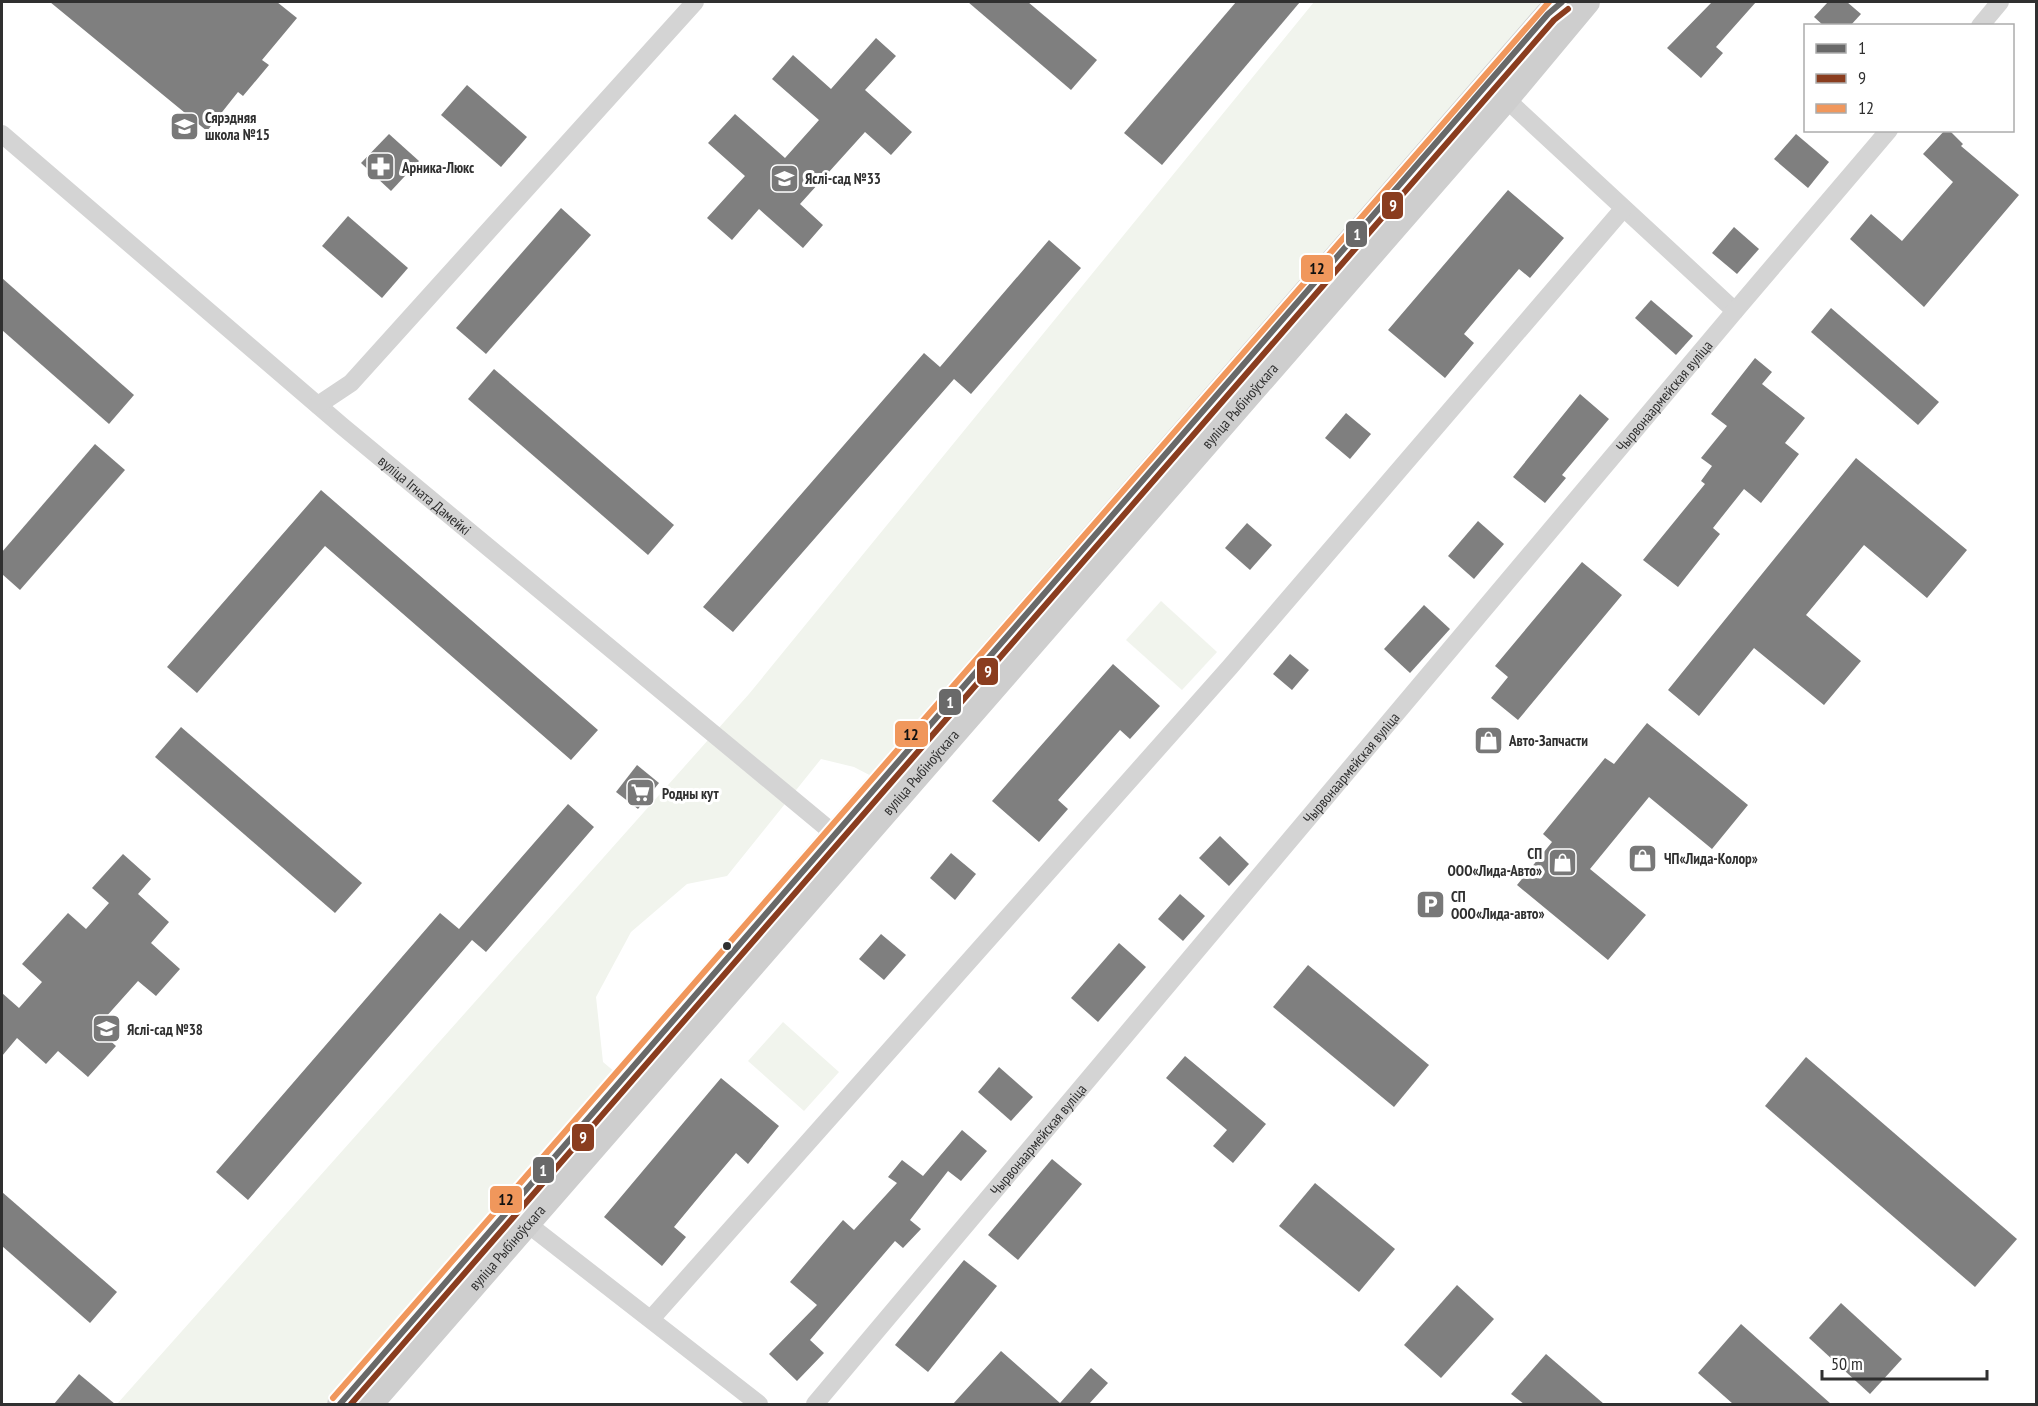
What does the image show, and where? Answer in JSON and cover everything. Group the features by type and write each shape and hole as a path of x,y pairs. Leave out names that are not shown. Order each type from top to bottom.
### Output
{"main road":[{"name":"вуліца Рыбіноўскага","path":"340,1404 1548,14 1562,2"},
{"name":"вуліца Рыбіноўскага","path":"370,1404 854,851 1506,99 1587,2"}],"street":[{"path":"318,405 351,383 695,2"},
{"path":"1982,24 2000,2"},
{"path":"1506,99 1735,311"},
{"name":"Чырвонаармейская вуліца","path":"815,1404 1887,132"},
{"name":"вуліца Ігната Дамейкі","path":"2,134 318,405 854,851"},
{"path":"651,1319 1230,667 1623,209"},
{"path":"529,1225 759,1404"}],"shaded area":[{"path":"1314,2 1547,2 881,781 854,767 821,759 727,876 687,884 631,932 596,997 603,1062 622,1078 338,1404 117,1404 749,694"},
{"path":"1161,601 1217,652 1182,690 1126,640"},
{"path":"783,1022 839,1072 804,1111 748,1061"}],"building":[{"path":"50,2 277,2 297,18 262,60 269,65 243,96 238,92 207,131"},
{"path":"968,2 1028,2 1097,60 1071,90"},
{"path":"1236,2 1300,2 1162,165 1124,133"},
{"path":"1712,2 1756,2 1716,47 1723,53 1701,78 1667,48"},
{"path":"1828,2 1847,2 1861,14 1852,24 1822,24 1814,17"},
{"path":"876,38 896,56 865,90 912,132 891,155 865,132 800,204 823,225 803,248 759,209 732,240 707,218 745,176 708,143 735,114 785,158 819,120 772,79 793,55 831,89"},
{"path":"467,85 527,137 501,167 441,115"},
{"path":"1943,132 1951,132 1963,144 1961,146 2019,195 1924,307 1850,239 1871,214 1902,241 1953,182 1923,154"},
{"path":"389,134 419,161 391,191 361,163"},
{"path":"1796,134 1829,162 1808,188 1774,159"},
{"path":"1508,190 1564,238 1530,278 1519,269 1490,303 1464,334 1474,343 1445,378 1388,330"},
{"path":"561,208 591,235 486,354 456,328"},
{"path":"348,216 408,268 382,298 322,246"},
{"path":"1734,227 1759,249 1737,274 1712,253"},
{"path":"1049,240 1081,268 971,394 954,379 733,632 703,607 924,353 940,367"},
{"path":"2,278 134,395 109,424 2,330"},
{"path":"1651,300 1693,336 1676,355 1635,318"},
{"path":"1831,308 1939,402 1918,425 1811,332"},
{"path":"1755,358 1772,372 1762,384 1805,418 1785,443 1799,454 1761,503 1744,489 1713,528 1720,534 1678,587 1643,560 1705,484 1701,481 1712,466 1701,458 1727,426 1711,414"},
{"path":"494,369 674,525 648,555 468,399"},
{"path":"1580,394 1609,419 1562,475 1566,478 1545,503 1513,477"},
{"path":"1346,413 1371,434 1350,459 1325,438"},
{"path":"95,444 125,470 20,590 2,574 2,552"},
{"path":"1856,458 1967,550 1927,598 1864,545 1806,615 1861,661 1824,705 1754,648 1699,716 1668,690"},
{"path":"321,490 598,730 571,760 325,546 197,693 167,667"},
{"path":"1478,521 1504,544 1474,579 1448,556"},
{"path":"1247,523 1272,545 1250,570 1225,548"},
{"path":"1582,562 1622,595 1518,720 1491,698 1508,677 1495,666"},
{"path":"1424,605 1450,629 1410,673 1384,649"},
{"path":"1290,654 1309,670 1292,690 1273,674"},
{"path":"1113,664 1160,706 1130,739 1120,730 1058,800 1068,809 1039,842 992,801"},
{"path":"1647,723 1748,805 1712,849 1649,797 1590,869 1646,915 1608,960 1517,885 1552,842 1543,834 1605,758 1614,764"},
{"path":"181,727 362,883 335,913 155,757"},
{"path":"637,765 659,783 638,809 616,792"},
{"path":"568,804 594,827 486,952 472,940 248,1200 216,1172 440,913 459,929"},
{"path":"1220,836 1249,864 1229,886 1199,858"},
{"path":"951,853 976,874 955,900 930,878"},
{"path":"123,854 151,879 138,894 169,922 151,943 180,969 156,996 138,981 96,1028 116,1046 88,1077 58,1051 46,1064 17,1038 2,1056 2,993 19,1008 42,982 22,964 68,913 86,929 109,903 92,888"},
{"path":"1180,894 1205,916 1183,941 1158,919"},
{"path":"881,934 906,955 884,980 859,959"},
{"path":"1119,943 1146,967 1098,1022 1071,998"},
{"path":"1308,965 1429,1065 1394,1107 1273,1007"},
{"path":"1185,1056 1266,1124 1233,1163 1213,1146 1227,1130 1166,1078"},
{"path":"1806,1057 2017,1239 1975,1287 1765,1106"},
{"path":"999,1067 1033,1097 1011,1121 978,1092"},
{"path":"721,1078 779,1126 748,1164 736,1153 703,1192 674,1227 686,1237 662,1266 604,1217"},
{"path":"962,1130 987,1151 961,1181 948,1171 910,1220 921,1229 903,1248 895,1241 810,1340 824,1353 797,1381 769,1354 817,1305 790,1282 843,1220 854,1230 897,1183 888,1177 902,1160 923,1176"},
{"path":"1052,1159 1082,1184 1018,1260 988,1235"},
{"path":"1315,1183 1395,1249 1359,1292 1279,1226"},
{"path":"2,1192 117,1292 90,1323 2,1246"},
{"path":"964,1260 997,1286 928,1372 895,1345"},
{"path":"1457,1285 1494,1319 1441,1378 1404,1345"},
{"path":"1841,1303 1902,1359 1870,1394 1809,1338"},
{"path":"1741,1324 1831,1404 1733,1404 1698,1373"},
{"path":"1001,1351 1060,1403 1091,1368 1108,1383 1089,1404 953,1404"},
{"path":"1546,1354 1604,1404 1524,1404 1511,1394"},
{"path":"79,1374 115,1404 54,1404"}],"transit line":[{"name":"12","path":"333,1398 1549,2"},
{"name":"1","path":"340,1404 1548,14 1562,2"},
{"name":"9","path":"351,1404 1554,20 1568,9"}],"place":[{"name":"Сярэдняя школа №15","path":"184,126"},
{"name":"Арника-Люкс","path":"381,167"},
{"name":"Яслі-сад №33","path":"784,178"},
{"name":"Авто-Запчасти","path":"1488,740"},
{"name":"Родны кут","path":"641,793"},
{"name":"ЧП«Лида-Колор»","path":"1643,858"},
{"name":"СП ООО«Лида-Авто»","path":"1563,862"},
{"name":"СП ООО«Лида-авто»","path":"1430,905"},
{"name":"Яслі-сад №38","path":"106,1029"}]}
